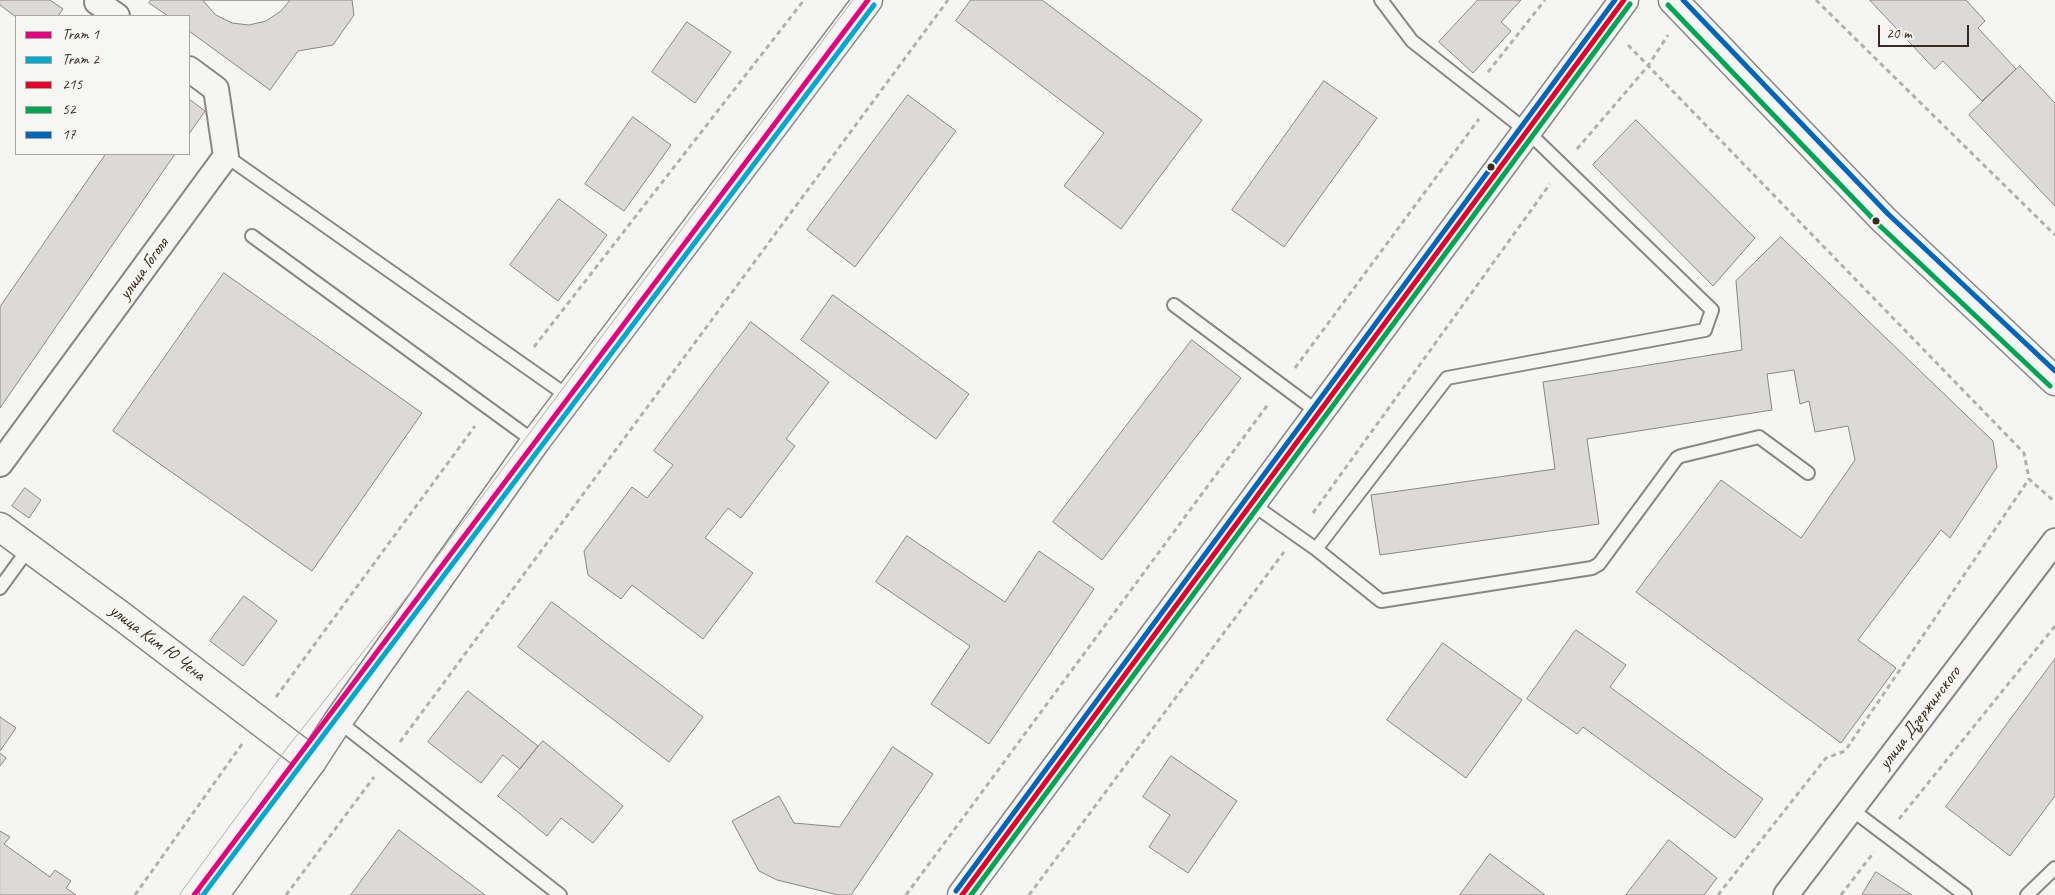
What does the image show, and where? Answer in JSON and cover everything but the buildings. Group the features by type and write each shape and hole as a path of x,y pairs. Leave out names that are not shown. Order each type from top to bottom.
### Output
{"main road":[{"path":"214,895 312,761 338,721 535,442 868,0"},
{"path":"962,895 1624,0"},
{"path":"1678,5 1883,219 2055,381"},
{"name":"улица Ким Ю Чена","path":"0,527 312,761"}],"street":[{"path":"99,0 98,2 116,15"},
{"path":"190,70 216,89 226,156"},
{"name":"улица Гоголя","path":"0,464 226,156"},
{"name":"улица Дзержинского","path":"1786,895 2055,541"}],"lane":[{"path":"1316,549 1447,378 1705,330 1712,310 1528,132 1412,40 1381,0"},
{"path":"226,156 569,398"},
{"path":"252,236 535,442"},
{"path":"1174,305 1319,413"},
{"path":"1252,504 1316,549 1381,601 1586,570 1599,564 1677,458 1681,456 1760,438 1808,473"},
{"path":"0,588 29,548"},
{"path":"338,721 560,895"},
{"path":"1851,809 1965,895"},
{"path":"2026,895 2055,868"}],"path":[{"path":"521,364 580,285 804,0"},
{"path":"286,895 948,0"},
{"path":"1474,90 1545,0"},
{"path":"1816,0 2055,235"},
{"path":"1029,895 1297,535 1563,166 1648,66 1678,5"},
{"path":"1607,24 2024,453 2029,479 2055,502"},
{"path":"906,895 1491,103"},
{"path":"136,895 259,721 488,408"},
{"path":"1718,895 1826,758 1845,751 2029,479"},
{"path":"1841,895 1886,836 2055,626"}],"tram line":[{"path":"179,895 290,744 413,589 853,0"},
{"name":"1","path":"194,895 868,0"},
{"name":"2","path":"203,895 874,5"}],"transit line":[{"name":"17","path":"956,891 1615,0"},
{"name":"215","path":"962,895 1624,0"},
{"name":"17","path":"1683,0 1888,214 2055,371"},
{"name":"52","path":"971,895 1630,4"},
{"name":"52","path":"1668,5 1878,224 2050,386"}]}
